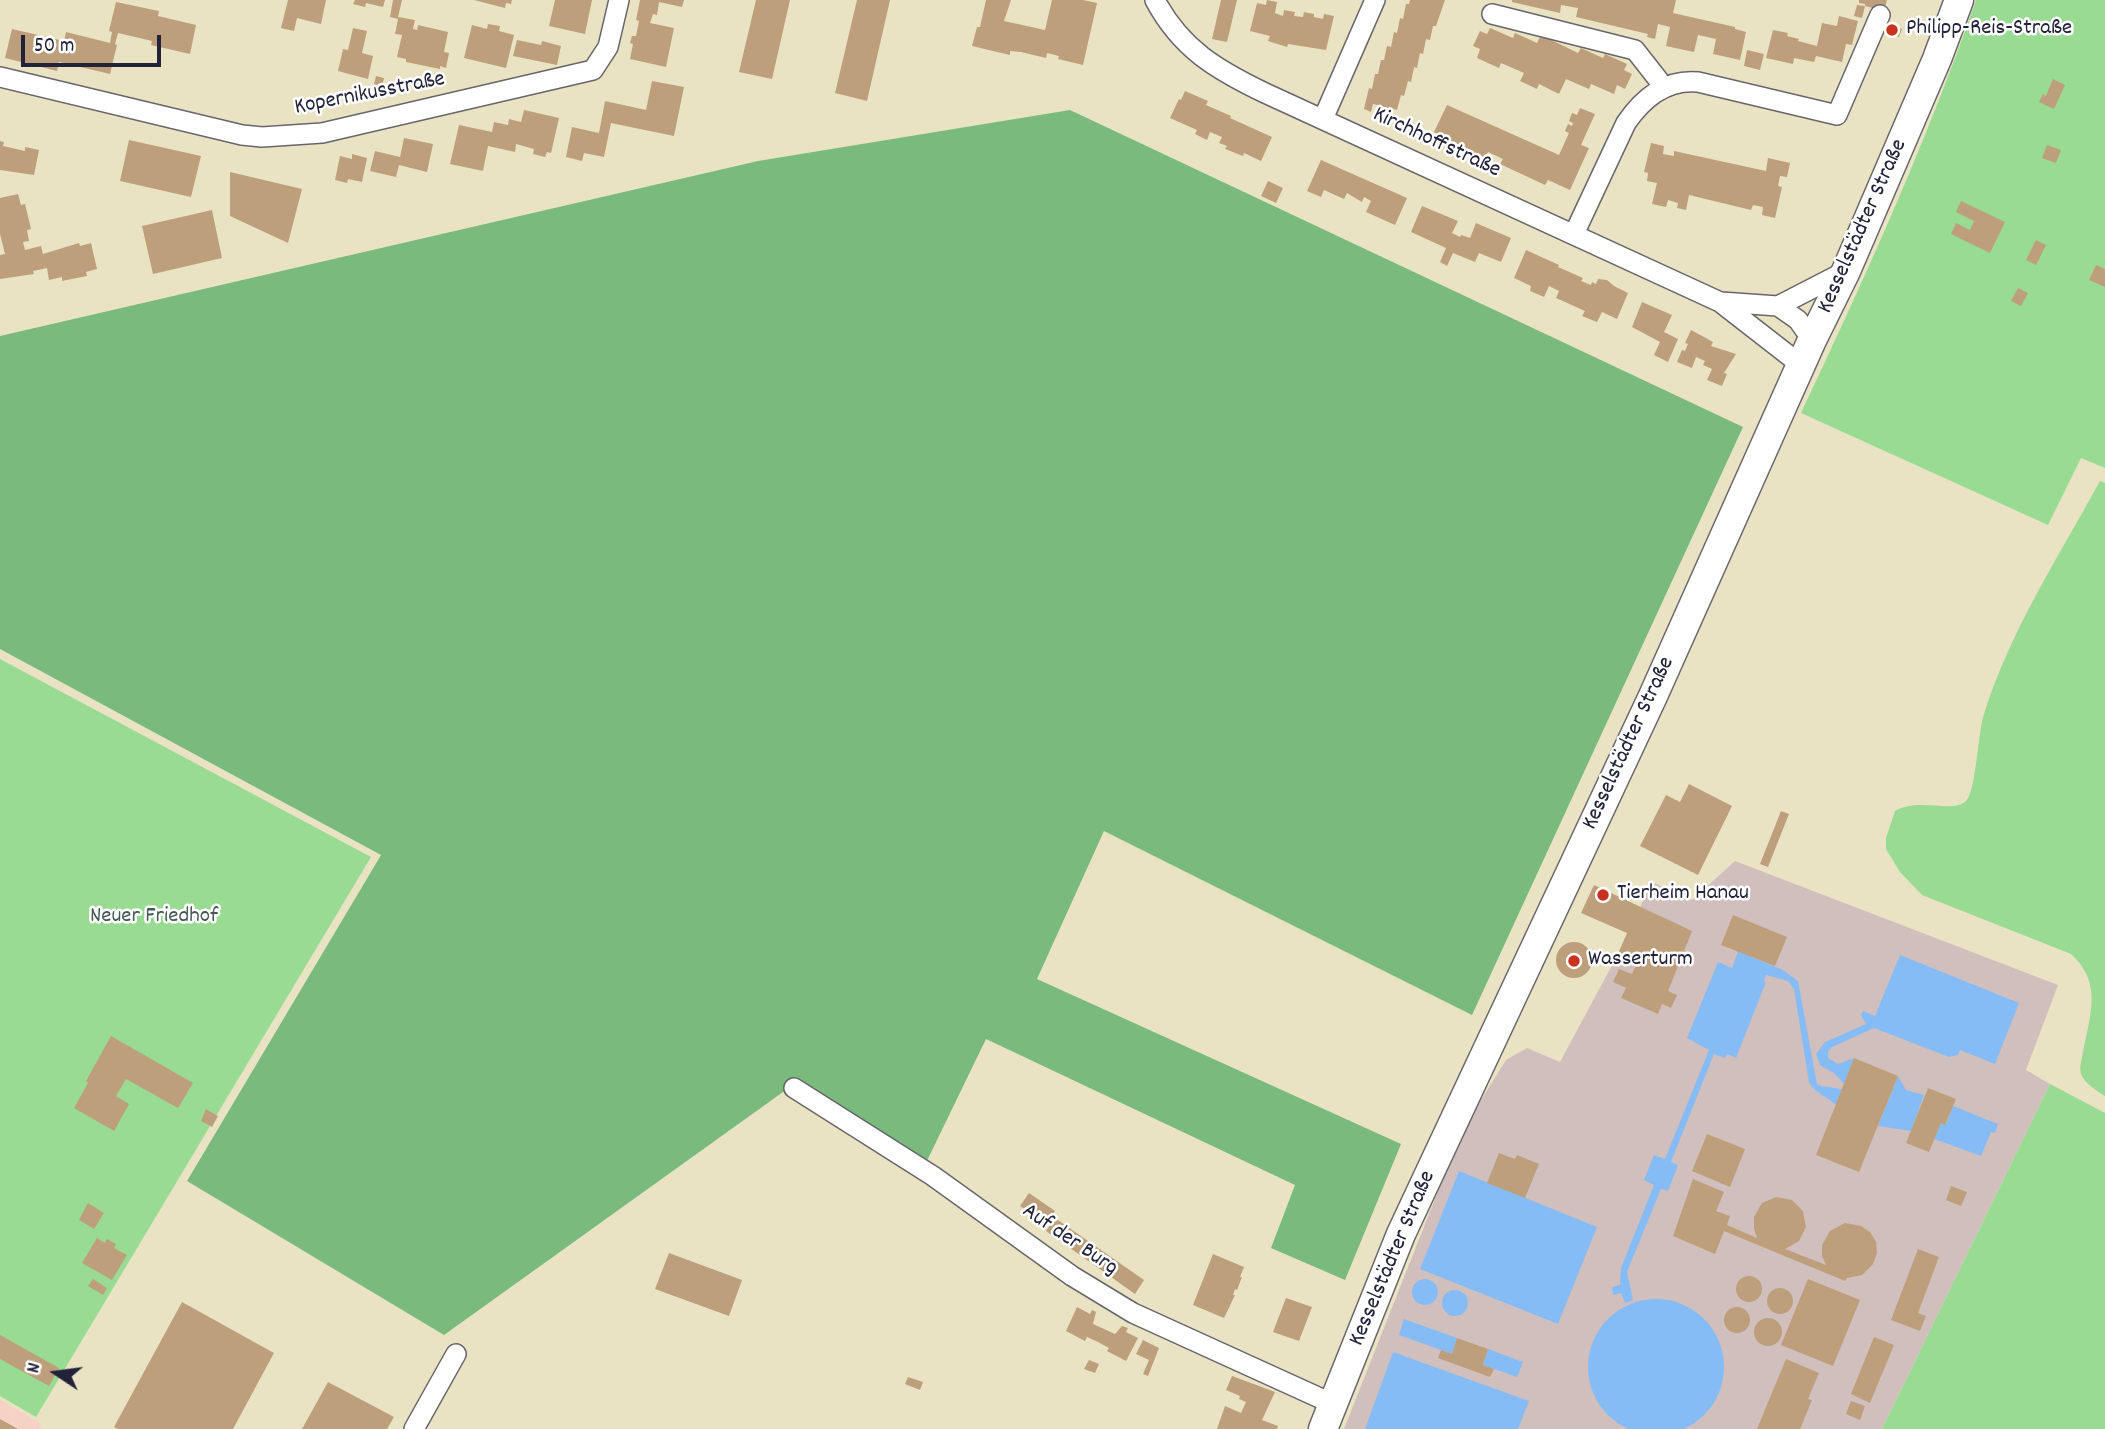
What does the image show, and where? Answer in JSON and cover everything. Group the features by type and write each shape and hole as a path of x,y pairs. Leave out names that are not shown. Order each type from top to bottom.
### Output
{"main road":[{"name":"Kesselstädter Straße","path":"1328,1416 1401,1234 1647,708 1846,271 1959,0"}],"street":[{"name":"Kopernikusstraße","path":"0,77 242,135 262,137 322,133 593,70 607,47 620,0"},
{"name":"Kirchhoffstraße","path":"1155,0 1176,31 1217,68 1265,93 1720,302 1807,353"},
{"path":"1323,118 1375,0"},
{"path":"1492,14 1634,50 1664,87"},
{"path":"1574,234 1626,123 1649,96 1676,83 1698,82 1837,115 1880,15"},
{"path":"1807,353 1798,320 1778,306 1846,271"},
{"name":"Kirchhoffstraße","path":"1720,302 1778,306"},
{"name":"Auf der Burg","path":"794,1088 933,1175 1072,1276 1133,1313 1328,1416"},
{"path":"414,1429 456,1354"}],"shaded area":[{"path":"1735,861 2058,985 2026,1070 2050,1084 1882,1429 1344,1429 1448,1166 1481,1100 1506,1060 1527,1048 1560,1062 1617,956 1652,882 1692,900"},
{"path":"0,1400 42,1424 39,1429 0,1429"}],"green space":[{"path":"1976,0 2105,0 2105,468 2081,458 2048,525 1801,413 1894,209"},
{"path":"1070,110 1743,427 1472,1015 1104,831 1037,979 1401,1144 1345,1280 1271,1248 1295,1185 986,1039 923,1169 790,1087 444,1335 187,1181 381,855 0,649 0,336 758,161"},
{"path":"2100,481 2105,483 2105,1096 2088,1084 2080,1071 2092,1000 2091,988 2081,965 2071,954 1922,895 1900,872 1886,849 1886,838 1895,811 1914,805 1952,806 1966,801 1972,786 1984,714 2007,653 2036,594"},
{"name":"Neuer Friedhof","path":"0,659 371,857 36,1417 0,1396"},
{"path":"2050,1084 2105,1113 2105,1429 1882,1429"}],"water":[{"path":"1738,951 1783,970 1798,981 1817,1084 1842,1089 1836,1105 1811,1086 1794,989 1788,981 1766,975 1766,982 1736,1058 1727,1054 1725,1058 1714,1054 1671,1162 1678,1165 1668,1191 1661,1189 1627,1272 1633,1300 1625,1303 1621,1293 1613,1295 1612,1287 1620,1285 1621,1268 1654,1185 1644,1180 1654,1155 1665,1159 1709,1050 1687,1038 1718,962 1732,968"},
{"path":"1900,955 2019,1003 1995,1064 1960,1050 1958,1055 1949,1057 1874,1028 1832,1047 1828,1052 1828,1058 1838,1064 1854,1058 1844,1084 1834,1073 1820,1065 1816,1054 1825,1042 1866,1024 1861,1015 1863,1011 1875,1016"},
{"path":"1898,1076 1906,1090 1924,1095 1911,1131 1878,1126"},
{"path":"1953,1106 1998,1124 1995,1133 1991,1132 1981,1156 1934,1139 1941,1123 1946,1124"},
{"path":"1459,1171 1597,1227 1558,1324 1420,1269"},
{"path":"1425,1279 1434,1283 1438,1292 1434,1301 1425,1305 1416,1301 1412,1292 1416,1283"},
{"path":"1455,1290 1464,1294 1468,1303 1464,1312 1455,1316 1446,1312 1442,1303 1446,1294"},
{"path":"1656,1299 1682,1304 1704,1319 1719,1341 1724,1367 1719,1393 1704,1415 1682,1430 1656,1435 1630,1430 1608,1415 1593,1393 1588,1367 1593,1341 1608,1319 1630,1304"},
{"path":"1404,1319 1457,1338 1452,1354 1399,1335"},
{"path":"1488,1349 1523,1362 1517,1377 1483,1365"},
{"path":"1393,1352 1529,1401 1518,1429 1365,1429"}],"building":[{"path":"288,0 326,0 321,24 297,18 294,31 281,28"},
{"path":"355,0 385,0 383,7 366,3 365,7 353,4"},
{"path":"393,0 402,0 398,17 415,20 413,29 417,30 418,25 448,32 444,52 449,53 446,68 406,62 406,59 397,57 402,35 395,34 398,19 390,17"},
{"path":"474,0 512,0 511,4 506,3 505,8"},
{"path":"555,0 592,0 585,34 549,26"},
{"path":"640,0 684,0 682,7 659,2 657,15 653,14 650,23 674,28 666,67 630,59 633,44 630,43 632,36 636,36"},
{"path":"756,0 790,0 772,79 739,72"},
{"path":"857,0 890,0 867,101 835,93"},
{"path":"986,0 1011,0 1004,21 1045,30 1052,0 1097,3 1083,65 1058,59 1059,56 1047,53 1046,58 1010,51 1010,55 972,46 977,27 980,27"},
{"path":"1221,0 1237,0 1227,42 1212,39"},
{"path":"1267,0 1277,2 1275,13 1283,16 1284,10 1295,12 1294,16 1303,17 1304,12 1323,19 1324,14 1334,16 1326,50 1288,44 1287,47 1268,41 1270,36 1250,31 1257,3 1266,5"},
{"path":"1410,0 1445,0 1436,26 1433,26 1430,40 1426,39 1417,68 1414,67 1411,82 1408,81 1404,96 1401,95 1397,110 1373,104 1371,112 1364,109 1369,88 1372,89 1375,74 1378,74 1381,60 1384,60 1387,46 1391,47 1394,32 1397,33 1400,18 1403,19 1406,4 1409,4"},
{"path":"1512,0 1676,0 1673,13 1746,32 1740,60 1713,54 1716,39 1698,35 1694,52 1666,46 1670,27 1658,24 1655,39 1647,37 1648,34 1576,17 1578,8 1561,5 1560,13"},
{"path":"1859,0 1887,0 1884,11 1865,6 1859,3"},
{"path":"116,2 159,11 158,16 196,25 190,54 151,45 152,41 118,33 110,74 59,62 57,71 5,58 12,29 64,41 66,32 110,43 112,32 109,31"},
{"path":"1857,5 1865,6 1862,18 1854,16"},
{"path":"1839,16 1858,21 1852,45 1846,44 1842,62 1816,56 1814,62 1794,58 1793,64 1766,58 1773,30 1788,33 1787,36 1799,39 1798,41 1817,46 1822,23 1837,26"},
{"name":"Philipp-Reis-Straße","path":"1886,23 1902,29 1899,37 1883,31"},
{"path":"488,24 500,26 499,31 514,35 506,68 464,58 472,25 487,29"},
{"path":"353,28 367,31 362,53 373,56 368,79 338,71 343,49 348,50"},
{"path":"1490,28 1513,38 1515,33 1537,43 1541,35 1578,53 1581,48 1603,58 1605,54 1627,64 1624,70 1632,74 1625,89 1617,85 1614,94 1591,84 1589,89 1566,79 1559,94 1539,84 1537,89 1520,81 1524,73 1501,63 1499,68 1477,58 1480,49 1473,46 1480,31 1487,34"},
{"path":"517,40 541,45 542,41 561,46 557,65 513,56"},
{"path":"1747,50 1764,54 1760,70 1744,66"},
{"path":"376,76 384,78 380,95 372,93"},
{"path":"2053,79 2065,85 2054,109 2039,102 2043,94 2046,96"},
{"path":"652,81 684,87 674,136 611,123 604,157 584,153 582,161 566,157 572,127 599,133 605,101 646,110"},
{"path":"1185,91 1208,101 1206,105 1231,116 1230,118 1272,137 1261,161 1244,153 1243,156 1225,149 1227,146 1219,143 1222,137 1210,132 1207,140 1195,134 1197,130 1170,118"},
{"path":"1447,105 1559,155 1569,133 1565,131 1568,124 1572,126 1573,123 1569,121 1572,113 1577,115 1580,108 1595,114 1581,145 1589,148 1570,190 1548,180 1545,185 1500,164 1503,159 1488,152 1485,158 1440,138 1441,136 1434,132"},
{"path":"524,110 559,118 551,153 547,152 545,157 533,154 534,149 516,144 515,152 488,146 483,171 450,164 459,125 492,132 494,122 508,125 509,119 521,122"},
{"path":"404,138 433,144 427,172 399,165 396,177 370,171 375,151 400,157"},
{"path":"129,140 201,156 191,197 120,181"},
{"path":"0,141 4,142 3,146 25,151 25,147 39,150 34,175 0,170"},
{"path":"1651,143 1664,146 1663,154 1674,156 1674,151 1766,171 1768,158 1790,163 1787,177 1780,176 1778,186 1782,187 1775,218 1762,215 1763,207 1753,205 1751,210 1689,195 1686,210 1677,208 1678,203 1668,200 1666,207 1652,204 1657,183 1647,181 1648,173 1644,172"},
{"path":"2047,145 2061,150 2056,163 2042,158"},
{"path":"352,154 367,158 362,182 348,179 347,183 335,180 340,156 352,159"},
{"path":"1321,160 1407,198 1395,225 1366,212 1371,201 1364,197 1362,202 1347,193 1344,199 1324,190 1321,197 1307,191"},
{"path":"230,172 302,189 288,243 230,216"},
{"path":"1268,181 1283,188 1276,203 1261,196"},
{"path":"18,194 21,205 25,204 31,229 27,230 29,241 23,242 25,250 41,246 43,254 79,243 80,246 91,243 97,269 86,272 87,276 62,281 62,277 49,280 47,268 33,271 34,274 0,279 0,255 5,254 0,234 0,198"},
{"path":"1961,201 2005,222 1990,253 1951,234 1956,223 1970,230 1974,221 1956,212"},
{"path":"1422,206 1458,221 1452,233 1460,237 1470,238 1476,223 1511,238 1501,262 1479,253 1475,262 1453,253 1447,266 1440,262 1446,248 1411,232"},
{"path":"212,210 222,258 153,274 142,226"},
{"path":"2036,240 2046,245 2036,265 2026,260"},
{"path":"1526,250 1583,278 1581,281 1591,285 1592,282 1596,284 1598,279 1607,280 1628,293 1617,319 1602,312 1597,322 1582,316 1585,311 1556,298 1559,291 1549,286 1544,297 1530,291 1531,286 1514,278"},
{"path":"2096,265 2105,269 2105,287 2089,280"},
{"path":"2018,288 2028,293 2021,306 2011,301"},
{"path":"1642,302 1672,315 1664,332 1678,339 1668,362 1654,355 1660,342 1632,327"},
{"path":"1691,330 1713,342 1711,346 1736,354 1724,373 1727,374 1722,386 1707,380 1712,369 1703,365 1705,361 1696,357 1692,368 1677,362 1682,350 1685,351 1688,344 1685,343"},
{"path":"1689,784 1732,806 1698,875 1640,846 1666,795 1680,802"},
{"path":"1781,811 1789,814 1768,867 1760,864"},
{"path":"1594,885 1692,931 1668,991 1677,995 1671,1008 1662,1004 1658,1014 1621,998 1626,988 1613,982 1619,969 1632,974 1636,965 1617,956 1627,933 1581,913"},
{"path":"1733,915 1787,937 1775,966 1721,945"},
{"name":"Wasserturm","path":"1574,942 1587,947 1592,960 1587,973 1574,978 1561,973 1556,960 1561,947"},
{"path":"111,1036 193,1083 178,1108 126,1079 116,1096 129,1104 114,1131 74,1108"},
{"path":"1854,1058 1898,1076 1859,1172 1816,1155"},
{"path":"1928,1088 1956,1099 1945,1125 1941,1123 1929,1152 1906,1143"},
{"path":"206,1109 218,1116 212,1127 201,1121"},
{"path":"1707,1134 1745,1149 1730,1187 1692,1171"},
{"path":"1499,1153 1515,1159 1517,1155 1539,1164 1525,1198 1487,1183"},
{"path":"1693,1179 1724,1192 1716,1211 1730,1216 1727,1225 1757,1238 1754,1217 1762,1203 1776,1197 1792,1200 1803,1211 1806,1227 1799,1241 1785,1249 1826,1265 1822,1256 1822,1245 1830,1231 1845,1223 1861,1226 1870,1232 1876,1242 1877,1253 1873,1264 1862,1275 1847,1278 1845,1281 1724,1231 1715,1254 1673,1236"},
{"path":"1951,1186 1967,1192 1961,1206 1946,1200"},
{"path":"1029,1193 1055,1211 1046,1224 1020,1206"},
{"path":"88,1203 104,1213 94,1229 79,1220"},
{"path":"1055,1218 1144,1280 1135,1294 1046,1231"},
{"path":"97,1238 105,1243 107,1239 116,1244 114,1248 127,1255 112,1280 82,1263"},
{"path":"1918,1249 1939,1257 1918,1313 1926,1316 1920,1331 1891,1320"},
{"path":"669,1253 742,1280 729,1316 655,1289"},
{"path":"1213,1254 1244,1267 1224,1318 1193,1305"},
{"path":"1749,1276 1758,1280 1762,1289 1758,1298 1749,1302 1740,1298 1736,1289 1740,1280"},
{"path":"93,1279 107,1288 103,1295 88,1286"},
{"path":"1808,1279 1860,1300 1833,1366 1781,1345"},
{"path":"1780,1288 1789,1292 1793,1301 1789,1310 1780,1314 1771,1310 1767,1301 1771,1292"},
{"path":"1286,1298 1312,1307 1299,1341 1273,1332"},
{"path":"182,1302 274,1353 233,1429 114,1427"},
{"path":"1077,1307 1090,1314 1092,1310 1096,1312 1093,1324 1115,1334 1122,1326 1128,1328 1126,1332 1138,1338 1126,1361 1107,1351 1109,1348 1098,1342 1087,1337 1085,1341 1066,1331"},
{"path":"1737,1307 1746,1311 1750,1320 1746,1329 1737,1333 1728,1329 1724,1320 1728,1311"},
{"path":"1768,1318 1778,1322 1782,1332 1778,1342 1768,1346 1758,1342 1754,1332 1758,1322"},
{"path":"0,1335 59,1368 49,1386 0,1359"},
{"path":"1874,1337 1894,1345 1870,1403 1851,1394"},
{"path":"1457,1338 1488,1349 1483,1365 1494,1369 1490,1377 1438,1358 1441,1350 1452,1354"},
{"path":"1143,1340 1159,1348 1148,1376 1143,1374 1149,1360 1136,1354"},
{"path":"1786,1359 1819,1373 1800,1429 1757,1429"},
{"path":"1089,1360 1099,1364 1095,1373 1084,1369"},
{"path":"1232,1376 1275,1392 1262,1420 1278,1426 1277,1429 1217,1429 1225,1406 1241,1413 1246,1402 1226,1390"},
{"path":"908,1377 923,1382 920,1390 905,1384"},
{"path":"328,1382 394,1417 387,1429 302,1429"},
{"path":"1851,1401 1865,1406 1860,1420 1846,1414"},
{"path":"0,1419 18,1429 0,1429"}],"place":[{"name":"Philipp-Reis-Straße","path":"1892,30"},
{"name":"Tierheim Hanau","path":"1603,895"},
{"name":"Wasserturm","path":"1574,961"}]}
